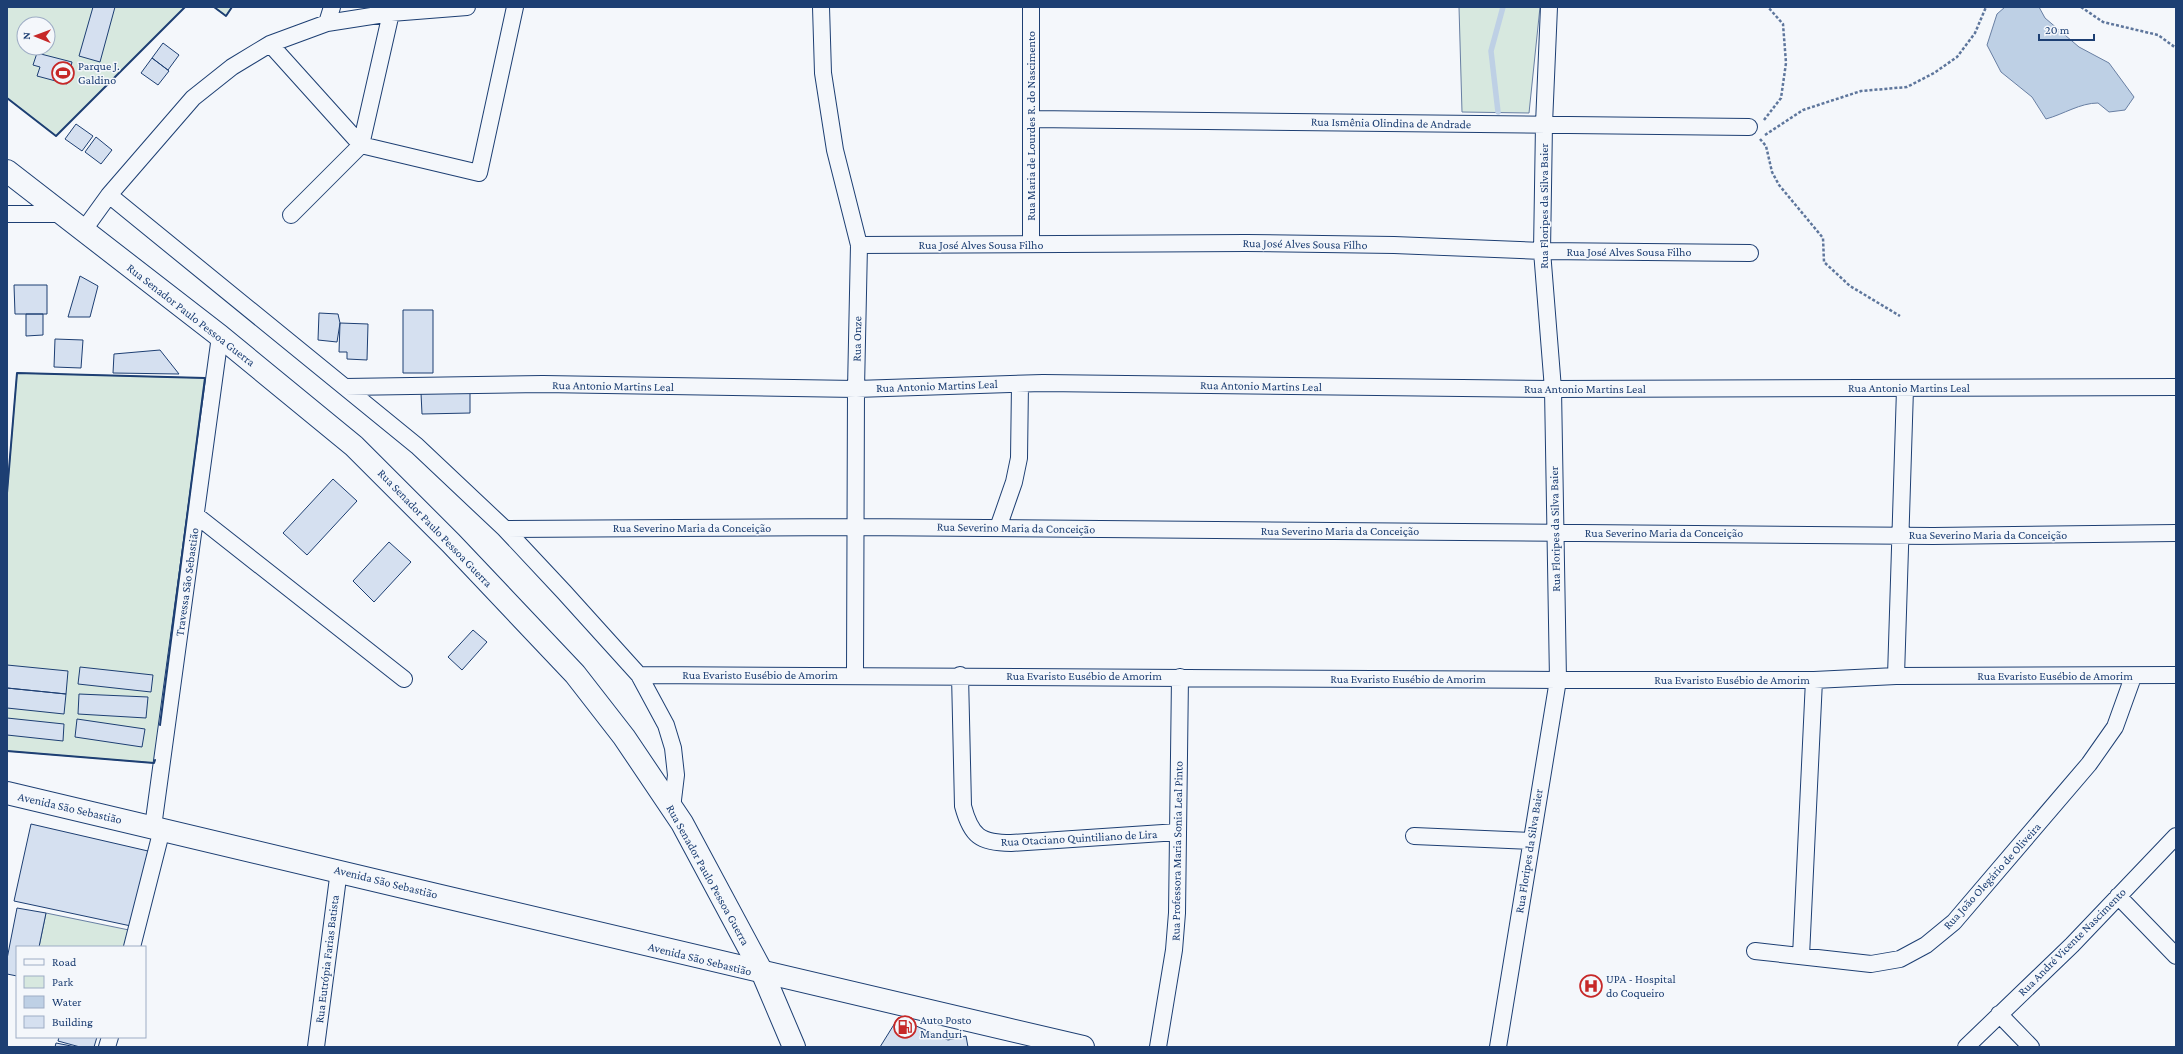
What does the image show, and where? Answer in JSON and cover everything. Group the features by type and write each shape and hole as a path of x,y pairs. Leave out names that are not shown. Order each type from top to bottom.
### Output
{"main road":[{"name":"Rua Senador Paulo Pessoa Guerra","path":"7,171 220,336 354,446 451,543 575,674 624,737 672,808 711,875 763,974 794,1047"},
{"name":"Avenida São Sebastião","path":"7,793 339,870 763,974 1083,1047"}],"street":[{"path":"327,23 332,7"},
{"path":"270,44 361,144 479,173 515,7"},
{"name":"Rua Onze","path":"821,7 823,73 835,150 859,246 856,389 855,675"},
{"name":"Rua Maria de Lourdes R. do Nascimento","path":"1031,7 1031,244"},
{"name":"Rua Floripes da Silva Baier","path":"1498,1047 1558,680 1553,389 1542,251 1544,124 1550,7"},
{"path":"83,231 109,195 193,98 232,67 270,44 327,23 391,10 458,8"},
{"path":"291,215 361,144 391,10"},
{"name":"Rua Ismênia Olindina de Andrade","path":"1032,119 1749,127"},
{"path":"109,195 222,289 417,446 505,529 639,675 666,725 673,748 676,775 672,808"},
{"path":"7,214 62,214"},
{"name":"Rua José Alves Sousa Filho","path":"859,246 1031,244 1355,245 1542,251 1750,253"},
{"name":"Travessa São Sebastião","path":"132,946 158,828 220,336"},
{"name":"Rua Antonio Martins Leal","path":"345,387 543,384 856,389 1020,384 1553,389 2176,387"},
{"path":"998,528 1014,482 1019,458 1020,384"},
{"path":"1896,676 1905,389"},
{"path":"197,516 404,679"},
{"name":"Rua Severino Maria da Conceição","path":"505,529 856,527 1900,535 2176,533"},
{"name":"Rua Evaristo Eusébio de Amorim","path":"639,675 1558,680 1814,680 1896,676 2133,677 2176,675"},
{"name":"Rua Otaciano Quintiliano de Lira","path":"960,676 963,806 967,820 977,836 990,843 1011,843 1178,832"},
{"name":"Rua Professora Maria Sonia Leal Pinto","path":"1158,1047 1174,950 1177,913 1180,677"},
{"name":"Rua João Olegário de Oliveira","path":"1755,951 1871,964 1900,959 1926,945 1954,922 2089,764 2115,727 2133,677"},
{"path":"1801,956 1814,680"},
{"path":"1414,836 1531,841"},
{"name":"Rua André Vicente Nascimento","path":"1966,1047 2072,945 2176,836"},
{"name":"Rua Eutrópia Farias Batista","path":"316,1047 339,870"},
{"path":"2118,896 2176,956"},
{"path":"1999,1014 2031,1047"}],"path":[{"path":"1749,127 1766,119 1781,98 1786,63 1783,24 1768,7"},
{"path":"1900,316 1850,286 1824,262 1823,238 1779,185 1772,172 1766,146 1759,138 1803,110 1861,91 1907,87 1934,73 1957,57 1975,33 1986,7"},
{"path":"2081,7 2103,22 2158,35 2176,48"}],"green space":[{"name":"Parque J. Galdino","path":"7,7 185,7 56,136 7,98"},
{"path":"214,7 232,7 226,16"},
{"path":"1459,7 1540,7 1529,113 1462,112"},
{"path":"17,373 205,378 154,763 7,751 7,493"},
{"path":"46,913 129,930 126,946 39,946"}],"water":[{"path":"2005,7 2039,7 2045,18 2079,47 2109,63 2134,97 2125,110 2109,112 2098,103 2091,103 2046,119 2032,97 2001,72 1987,45 1997,14"}],"building":[{"path":"93,7 115,7 100,62 79,56"},
{"path":"163,43 179,55 168,70 152,58"},
{"path":"36,56 49,56 72,62 67,84 37,76 40,67 33,65"},
{"path":"152,58 169,71 158,85 141,73"},
{"path":"76,124 93,136 82,151 65,139"},
{"path":"96,137 112,150 101,164 85,152"},
{"path":"80,276 98,286 90,317 68,317"},
{"path":"14,285 47,285 47,314 15,314"},
{"path":"403,310 433,310 433,373 403,373"},
{"path":"319,313 338,314 340,323 337,342 318,340"},
{"path":"26,314 43,314 43,335 26,336"},
{"path":"340,323 368,324 367,360 347,359 347,352 339,352"},
{"path":"55,339 83,340 81,368 54,367"},
{"path":"160,350 179,374 113,373 114,354"},
{"path":"470,392 470,413 422,414 421,393"},
{"path":"333,479 357,501 307,555 283,533"},
{"path":"389,542 411,562 374,602 353,581"},
{"path":"473,630 487,642 462,670 448,657"},
{"path":"7,665 68,671 66,694 7,688"},
{"path":"80,667 153,675 151,692 78,684"},
{"path":"7,688 66,694 64,714 7,708"},
{"path":"79,694 148,697 146,718 78,714"},
{"path":"7,718 64,724 63,741 7,735"},
{"path":"77,719 145,729 142,747 75,737"},
{"path":"31,824 148,851 131,926 14,901"},
{"path":"17,908 46,913 39,946 16,946 16,976 7,974 7,959"},
{"name":"Auto Posto Manduri","path":"898,1018 948,1040 966,1036 968,1047 880,1047"},
{"path":"59,1038 97,1038 94,1047 80,1047 58,1041"},
{"path":"56,1043 76,1047 55,1047"}],"waterway":[{"path":"1498,112 1491,51 1503,7"}],"wall":[{"path":"7,98 56,136 185,7"},
{"path":"214,7 226,16 232,7"},
{"path":"7,493 17,373 205,378 160,725"},
{"path":"7,751 154,763 155,760"}],"place":[{"name":"Parque J. Galdino","path":"63,73"},
{"name":"UPA - Hospital do Coqueiro","path":"1591,986"},
{"name":"Auto Posto Manduri","path":"905,1027"}]}
